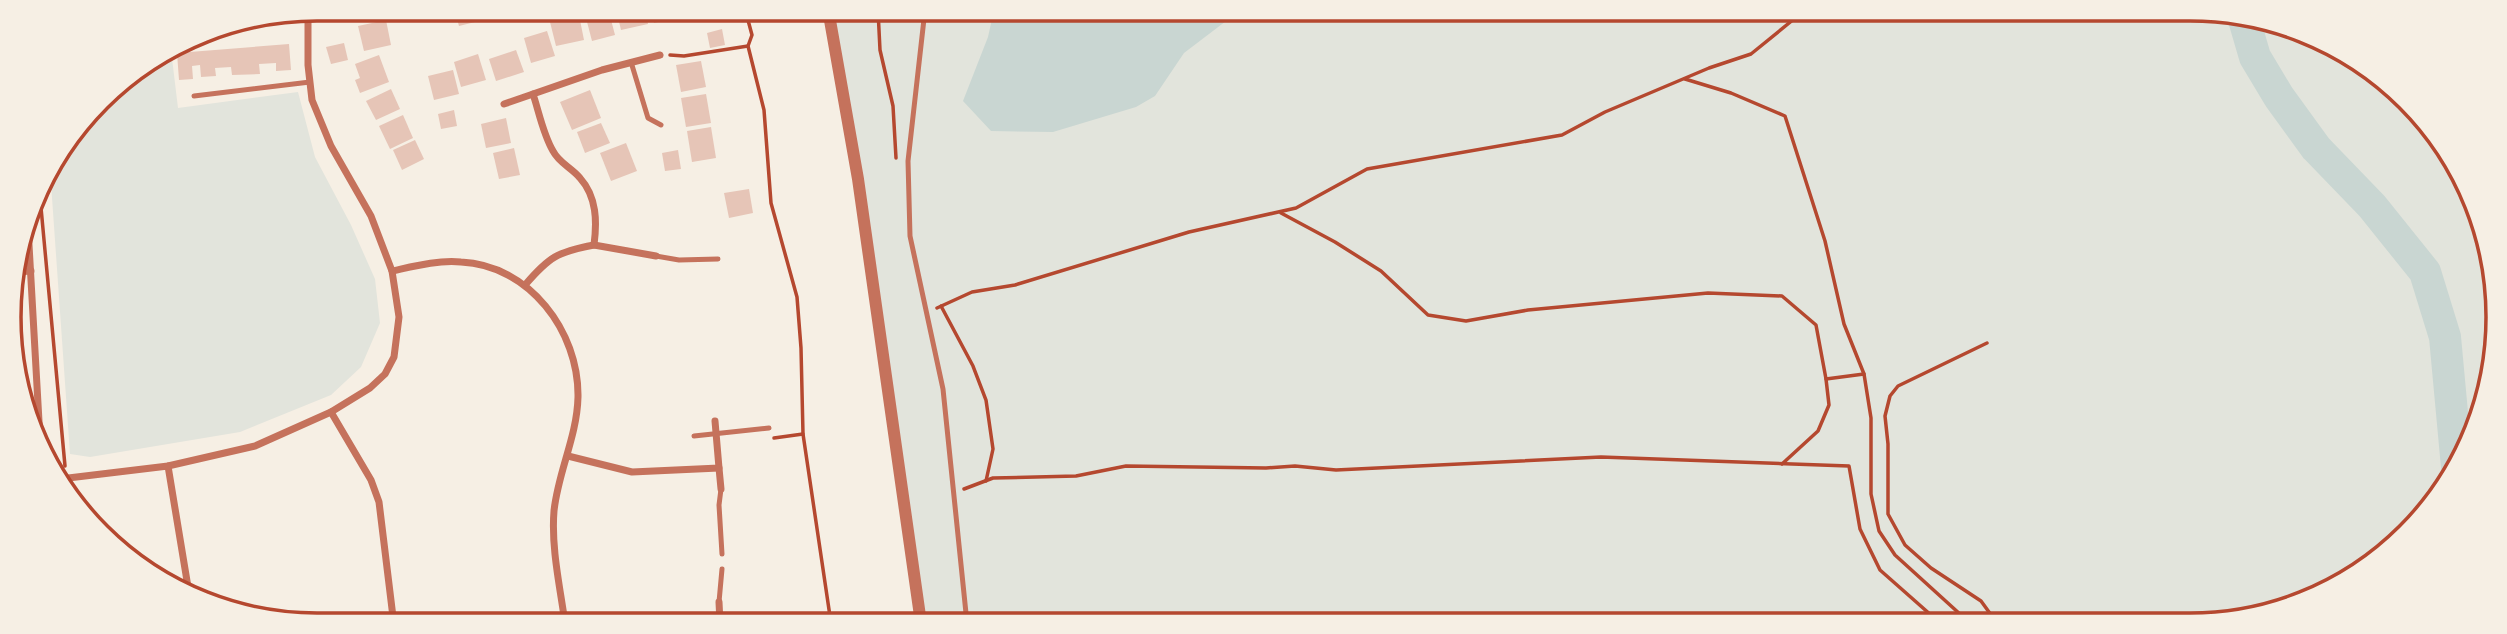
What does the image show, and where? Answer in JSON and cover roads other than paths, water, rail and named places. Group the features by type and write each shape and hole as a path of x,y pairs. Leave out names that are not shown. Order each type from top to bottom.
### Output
{"street":[{"path":"69,477 167,466 255,446 331,412 370,388 385,374 394,357 399,317 392,271 371,216 331,146 312,100 308,21"},
{"path":"830,21 858,179 920,613"},
{"path":"504,104 602,70 660,55"},
{"path":"533,94 552,150 564,165 580,178 594,203 594,246"},
{"path":"525,285 545,261 568,250 594,246 656,256"},
{"path":"29,248 39,417"},
{"path":"392,271 439,262 482,265 509,275 525,285 544,303 558,322 574,360 578,397 574,434 554,514 564,613"},
{"path":"25,271 31,271"},
{"path":"331,412 371,480 379,502 393,613"},
{"path":"715,421 721,489"},
{"path":"568,456 632,472 719,468"},
{"path":"167,466 187,583"},
{"path":"719,602 720,613"}],"lane":[{"path":"924,21 908,161 910,236 943,388 966,613"},
{"path":"631,62 648,118 662,125"},
{"path":"194,96 310,82"},
{"path":"656,256 679,260 718,259"},
{"path":"694,436 769,428"},
{"path":"721,489 719,505 722,554"},
{"path":"719,602 722,569"}],"waterway":[{"path":"2246,27 2255,57 2279,97 2316,148 2372,206 2425,272 2445,337 2455,448"}]}
